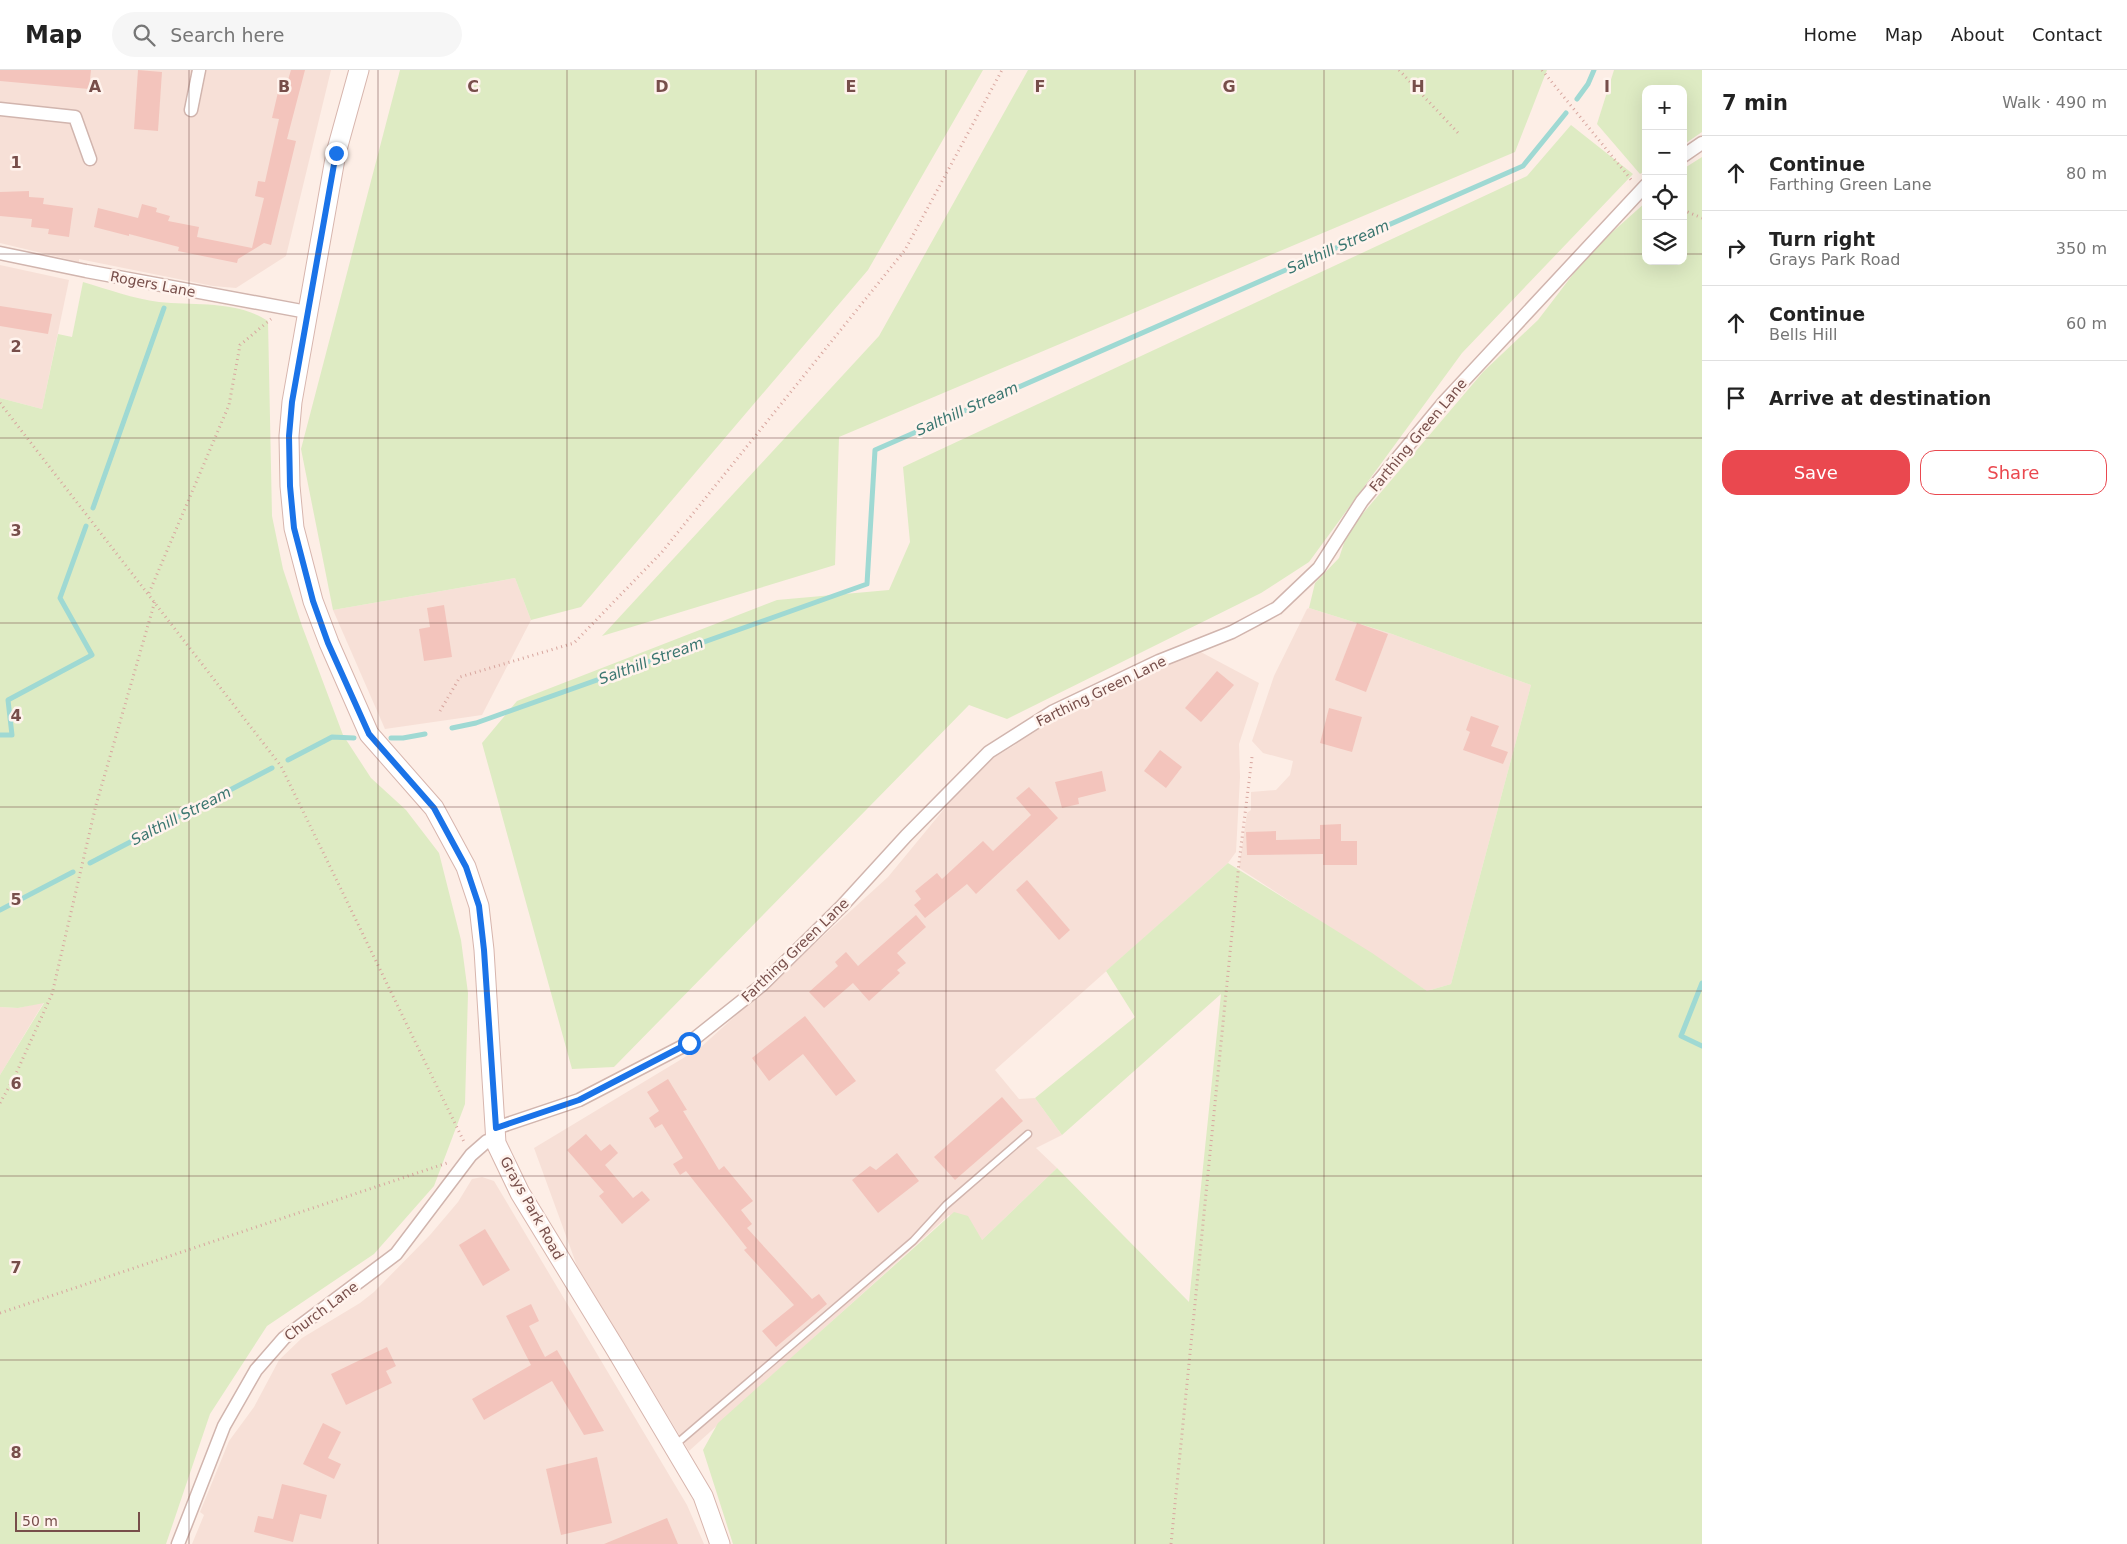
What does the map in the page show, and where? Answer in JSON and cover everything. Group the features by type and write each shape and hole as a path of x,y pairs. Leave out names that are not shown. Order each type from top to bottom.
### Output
{"main road":[{"name":"Grays Park Road","path":"359,70 336,153 292,402 289,436 290,486 294,528 313,601 328,643 369,734 434,808 466,867 479,906 485,959 496,1135 520,1193 703,1496 720,1544"}],"street":[{"path":"191,110 200,70"},
{"path":"0,109 75,117 90,159"},
{"path":"1687,153 1702,143"},
{"name":"Farthing Green Lane","path":"496,1135 579,1100 689,1043 775,972 842,906 906,836 989,752 1052,712 1159,661 1232,632 1277,608 1319,568 1362,502 1444,402 1642,189"},
{"name":"Rogers Lane","path":"0,253 307,312"},
{"name":"Church Lane","path":"178,1544 224,1426 256,1370 284,1338 396,1254 471,1155 496,1135"}],"lane":[{"path":"674,1446 913,1241 946,1205 1028,1134"}],"path":[{"path":"440,711 460,677 574,643 662,552 905,250 1002,70"},
{"path":"1399,70 1460,135"},
{"path":"1542,70 1642,187"},
{"path":"1687,212 1702,218"},
{"path":"149,593 229,405 240,345 282,308"},
{"path":"0,403 149,593 281,766 471,1155 0,1313"},
{"path":"0,1103 14,1078 52,994 96,805 155,601"},
{"path":"1171,1544 1239,863 1252,757"}],"shaded area":[{"path":"0,70 331,70 286,256 236,288 213,286 79,259 79,262 0,243"},
{"path":"0,265 69,280 42,409 0,398"},
{"path":"515,578 531,620 482,715 385,729 333,610"},
{"path":"1309,608 1392,634 1531,685 1451,984 1427,991 1239,868 1247,813 1251,810 1251,792 1276,790 1290,775 1293,761 1263,753 1252,741 1274,676"},
{"path":"1197,650 1259,683 1239,744 1240,777 1236,852 1228,863 995,1070 1019,1099 1035,1098 1062,1135 1036,1148 1057,1168 982,1240 949,1215 689,1451 577,1266 534,1148 700,1048 888,877 954,797 988,761 1015,745 1026,731"},
{"path":"44,1002 0,1075 0,1007 18,1008"},
{"path":"482,1177 494,1181 687,1505 704,1544 192,1544 204,1515 200,1512 229,1441 254,1407 279,1360 302,1338 360,1303 374,1292 430,1235 458,1202 472,1179"}],"green space":[{"path":"400,70 983,70 868,270 581,607 531,620 515,578 333,610 301,449"},
{"path":"1028,70 1547,70 1515,152 839,437 835,565 602,636 879,336"},
{"path":"1614,70 1702,70 1702,132 1687,142 1687,85 1642,85 1642,173 1640,174 1597,124"},
{"path":"1571,125 1633,174 1462,353 1309,562 1261,593 1007,719 969,705 614,1067 572,1069 482,743 517,701 777,600 889,590 910,542 903,467 1527,176"},
{"path":"1702,157 1702,1544 733,1544 703,1450 718,1423 954,1212 968,1216 982,1240 1057,1168 1189,1302 1221,994 1062,1135 1035,1098 1135,1017 1106,971 1228,863 1372,953 1427,991 1451,984 1531,685 1392,634 1309,608 1315,583 1339,558 1348,531 1483,372 1538,320 1590,252 1642,206 1642,265 1687,265 1687,166"},
{"path":"83,282 150,301 229,307 256,314 268,321 272,516 283,569 302,626 343,735 371,778 406,810 439,853 461,940 468,993 465,1104 434,1186 374,1254 267,1326 210,1414 166,1544 0,1544 0,1075 44,1003 18,1008 0,1007 0,398 42,409 58,334 72,337"}],"building":[{"path":"0,70 91,70 89,89 0,81"},
{"path":"138,70 162,72 158,131 134,129"},
{"path":"291,70 305,70 287,139 296,141 271,245 264,243 238,259 237,263 178,251 179,247 94,227 98,208 138,218 142,204 157,208 156,212 170,216 168,221 199,227 197,237 252,248 264,198 255,196 258,181 265,182 279,119 272,118 279,88 285,90"},
{"path":"29,191 29,197 44,198 43,204 73,208 69,237 48,234 49,229 31,227 32,219 0,216 0,192"},
{"path":"0,306 52,314 48,334 0,326"},
{"path":"444,605 452,657 424,661 419,629 430,627 427,608"},
{"path":"1357,623 1388,634 1366,692 1335,680"},
{"path":"1217,671 1234,685 1201,722 1185,708"},
{"path":"1329,708 1362,717 1352,752 1320,743"},
{"path":"1471,716 1499,726 1491,746 1508,752 1503,764 1463,750 1470,732 1466,730"},
{"path":"1160,750 1182,767 1166,788 1144,771"},
{"path":"1102,771 1106,791 1078,798 1079,804 1062,808 1055,782"},
{"path":"1029,787 1058,818 976,894 967,884 925,918 914,905 921,899 915,891 937,873 942,879 983,841 993,851 1031,815 1016,798"},
{"path":"1341,824 1341,841 1357,841 1357,865 1323,865 1323,854 1247,855 1246,832 1276,831 1276,840 1320,839 1320,825"},
{"path":"1027,880 1070,930 1059,940 1016,890"},
{"path":"916,915 926,927 897,953 906,963 897,970 900,973 869,1001 853,983 824,1008 809,992 838,966 835,962 846,952 858,966"},
{"path":"805,1016 856,1081 836,1096 803,1054 769,1081 752,1058"},
{"path":"668,1079 687,1110 683,1111 719,1170 724,1166 753,1201 741,1210 752,1224 747,1228 812,1299 819,1294 827,1304 776,1347 762,1331 794,1305 744,1250 747,1248 686,1171 680,1175 673,1164 683,1158 662,1124 655,1128 649,1118 659,1111 647,1092"},
{"path":"1002,1097 1023,1121 955,1180 934,1157"},
{"path":"586,1134 601,1151 610,1144 618,1153 605,1165 633,1198 642,1191 650,1200 622,1224 599,1196 604,1192 567,1150"},
{"path":"897,1153 919,1181 878,1213 852,1180 870,1166 876,1170"},
{"path":"485,1229 510,1270 483,1286 459,1245"},
{"path":"531,1304 539,1321 529,1326 545,1357 557,1350 604,1431 584,1435 552,1381 484,1420 472,1399 531,1365 506,1316"},
{"path":"387,1347 396,1366 386,1371 392,1383 346,1405 331,1374"},
{"path":"323,1423 341,1432 328,1458 341,1464 334,1479 303,1464"},
{"path":"597,1457 612,1523 561,1535 546,1469"},
{"path":"282,1484 327,1495 321,1519 300,1514 293,1542 254,1532 258,1516 273,1519"},
{"path":"667,1518 678,1544 604,1544"}],"waterway":[{"name":"Salthill Stream","path":"1577,99 1588,84 1594,70"},
{"name":"Salthill Stream","path":"452,728 476,723 867,584 875,450 1523,166 1566,113"},
{"path":"93,508 164,308"},
{"path":"0,735 12,735 8,700 92,655 60,598 86,526"},
{"name":"Salthill Stream","path":"391,738 425,734"},
{"name":"Salthill Stream","path":"288,760 332,737 354,738"},
{"name":"Salthill Stream","path":"90,863 272,768"},
{"name":"Salthill Stream","path":"0,910 73,872"},
{"path":"1702,983 1681,1036 1702,1046"}],"route":[{"path":"336,153 292,402 289,436 290,486 294,528 313,601 328,643 369,734 434,808 466,867 479,906 484,950 496,1128 579,1100 689,1043"}]}
